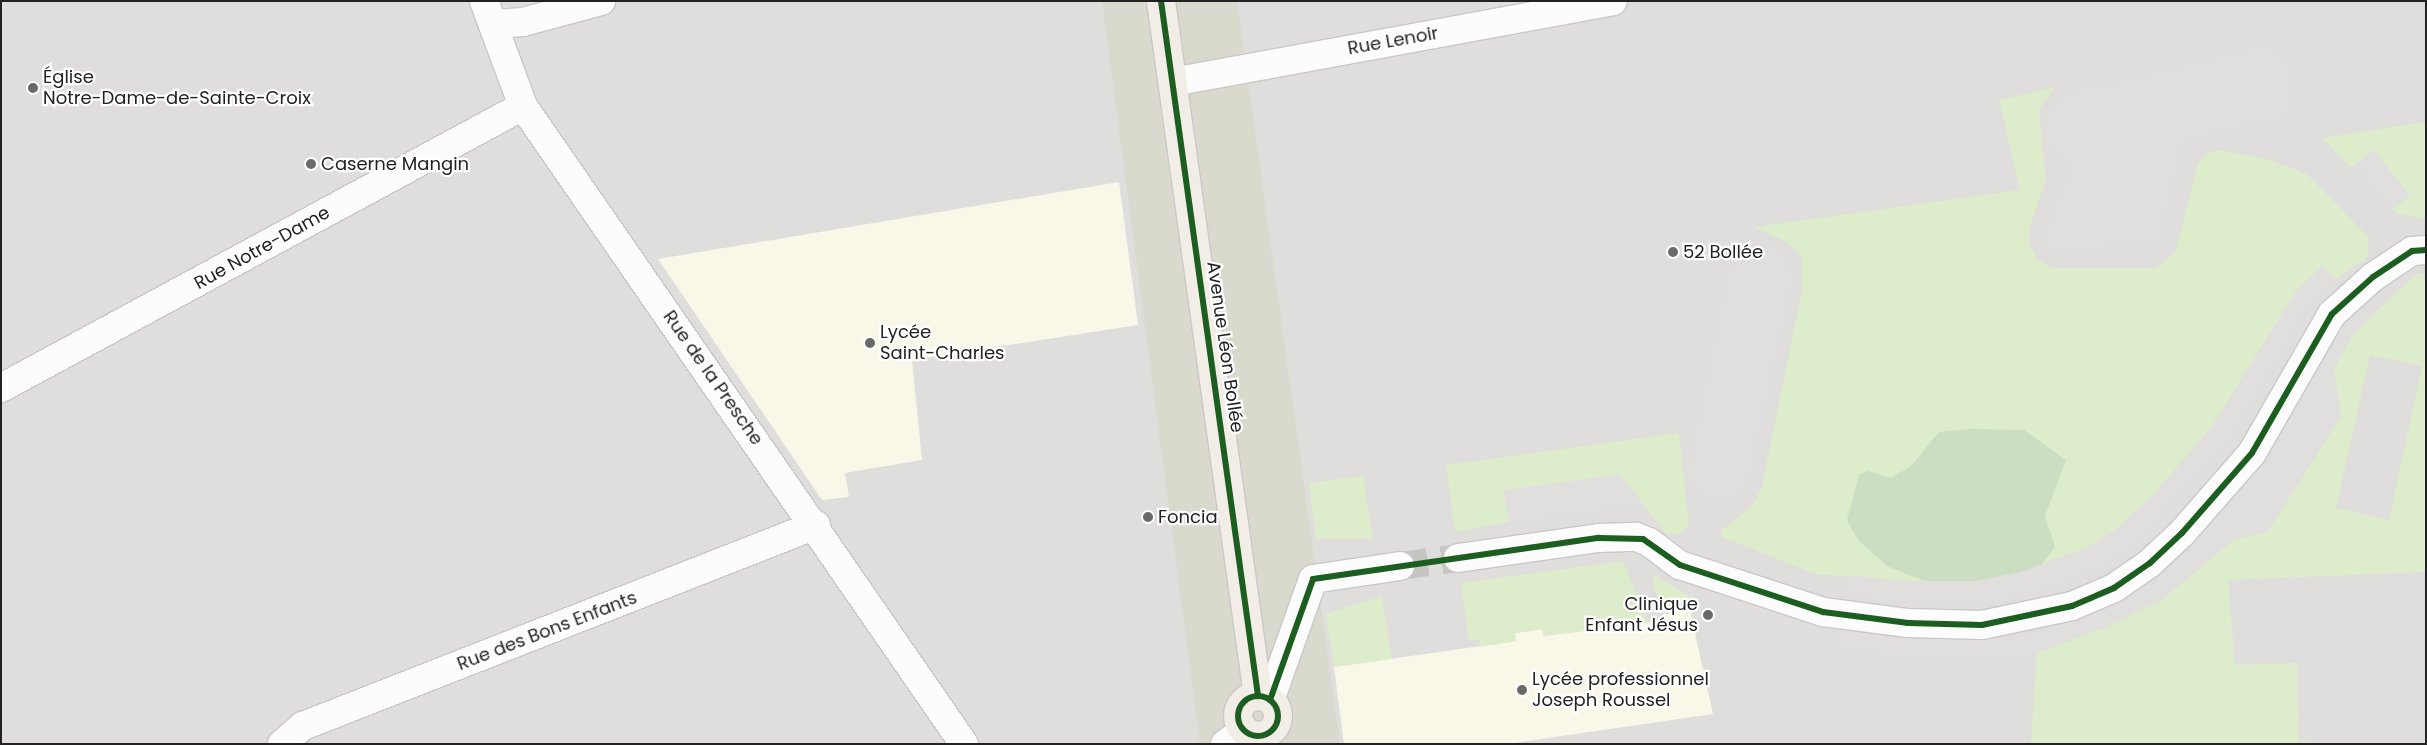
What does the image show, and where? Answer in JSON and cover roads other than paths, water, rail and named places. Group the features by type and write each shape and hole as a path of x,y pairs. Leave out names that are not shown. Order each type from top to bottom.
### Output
{"main road":[{"name":"Avenue Léon Bollée","path":"1162,1 1264,698"},
{"path":"1249,739 1238,712 1246,700 1264,698"}],"street":[{"path":"490,13 523,22 601,1"},
{"name":"Rue Lenoir","path":"1173,82 1614,1"},
{"name":"Rue de la Presche","path":"490,13 523,106 816,526 964,744"},
{"name":"Rue Notre-Dame","path":"1,388 523,106"},
{"path":"1458,558 1599,538 1636,537 1649,542 1680,565 1823,612 1908,623 1982,625 2072,606 2114,588 2150,563 2182,533 2252,453 2332,314 2374,277 2412,251 2426,250"},
{"name":"Rue des Bons Enfants","path":"282,744 303,726 816,526"},
{"path":"1264,698 1313,579 1400,566"}],"tunnel":[{"path":"1400,566 1458,558"}],"place":[{"name":"Église Notre-Dame-de-Sainte-Croix","path":"33,88"},
{"name":"Caserne Mangin","path":"311,164"},
{"name":"52 Bollée","path":"1673,252"},
{"name":"Lycée Saint-Charles","path":"870,343"},
{"name":"Foncia","path":"1148,517"},
{"name":"Clinique Enfant Jésus","path":"1708,615"},
{"name":"Lycée professionnel Joseph Roussel","path":"1522,690"}]}
